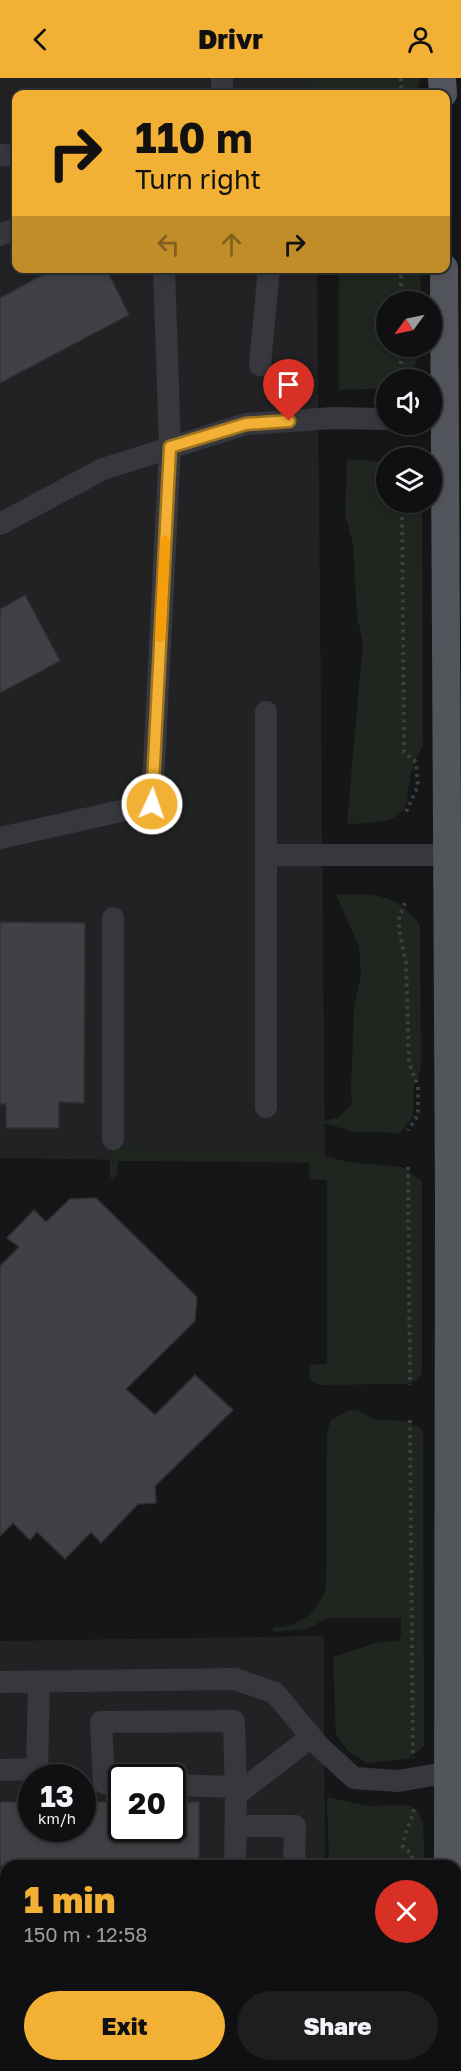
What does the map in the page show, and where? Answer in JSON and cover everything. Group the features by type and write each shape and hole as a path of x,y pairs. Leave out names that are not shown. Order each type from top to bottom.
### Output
{"main road":[{"path":"442,393 452,329 445,273"},
{"path":"438,435 447,855 454,1008 454,1770 448,1860"}],"lane":[{"path":"0,838 152,804 170,447 164,273"},
{"path":"260,365 269,273"},
{"path":"0,524 103,469 246,424 333,418 376,419"},
{"path":"266,712 266,1107"},
{"path":"266,855 447,855"},
{"path":"113,918 113,1139"},
{"path":"0,1682 235,1679 275,1693 311,1737 354,1778 398,1781 454,1770"},
{"path":"0,1770 37,1769 39,1682"},
{"path":"108,1783 104,1783 101,1722 234,1721 236,1860"},
{"path":"186,1786 236,1791 311,1737"},
{"path":"236,1826 295,1826 294,1860"}],"path":[{"path":"401,273 401,291"},
{"path":"402,513 404,752 416,762 418,786 405,812"},
{"path":"405,903 399,918 399,929 406,963 409,1064 418,1086 418,1115 408,1130"},
{"path":"408,1167 410,1385"},
{"path":"410,1420 413,1758"},
{"path":"412,1860 412,1854 404,1846 404,1832 413,1820 414,1806"}],"shaded area":[{"path":"0,78 315,78 315,90 12,90 12,273 317,273 325,1163 0,1158"},
{"path":"308,78 420,78 418,90 308,90"},
{"path":"339,273 420,273 421,291 376,291 376,357 419,357 412,369 376,369 376,388 339,390"},
{"path":"347,459 376,461 376,513 422,513 423,746 414,763 402,812 392,818 375,822 347,824 363,641 357,617 353,544 345,514"},
{"path":"336,894 383,897 402,906 420,925 421,1069 414,1086 413,1116 400,1133 354,1132 321,1122 337,1118 352,1105 354,1008 361,974 359,947"},
{"path":"110,1148 309,1152 348,1162 402,1167 422,1181 422,1374 412,1383 401,1384 320,1385 311,1381 309,1365 327,1364 327,1180 309,1179 309,1162 118,1161 117,1174 113,1179 110,1177"},
{"path":"349,1410 357,1410 376,1420 406,1421 423,1430 424,1746 408,1759 367,1763 348,1751 336,1735 333,1657 379,1642 398,1641 401,1635 401,1618 327,1618 308,1629 273,1632 273,1628 291,1625 306,1617 322,1598 326,1589 327,1431 331,1420"},
{"path":"324,1636 325,1860 0,1860 0,1641"},
{"path":"327,1797 368,1806 409,1805 418,1811 423,1823 425,1860 329,1860"}],"building":[{"path":"46,273 108,273 129,315 0,383 0,298"},
{"path":"25,595 60,661 0,693 0,609"},
{"path":"0,922 85,923 84,1103 59,1102 59,1128 6,1128 6,1104 0,1104"},
{"path":"96,1198 197,1297 195,1321 126,1389 155,1415 195,1375 233,1410 155,1486 156,1503 138,1504 101,1543 91,1532 65,1559 37,1532 30,1540 13,1523 0,1536 0,1266 19,1247 7,1238 34,1210 46,1222 70,1199"},
{"path":"0,1802 18,1802 18,1842 96,1842 96,1802 108,1802 108,1842 186,1842 186,1802 199,1802 199,1860 0,1860"}],"slow traffic":[{"path":"160,637 165,541"}],"route":[{"path":"152,804 170,447 246,424 289,421"}]}
